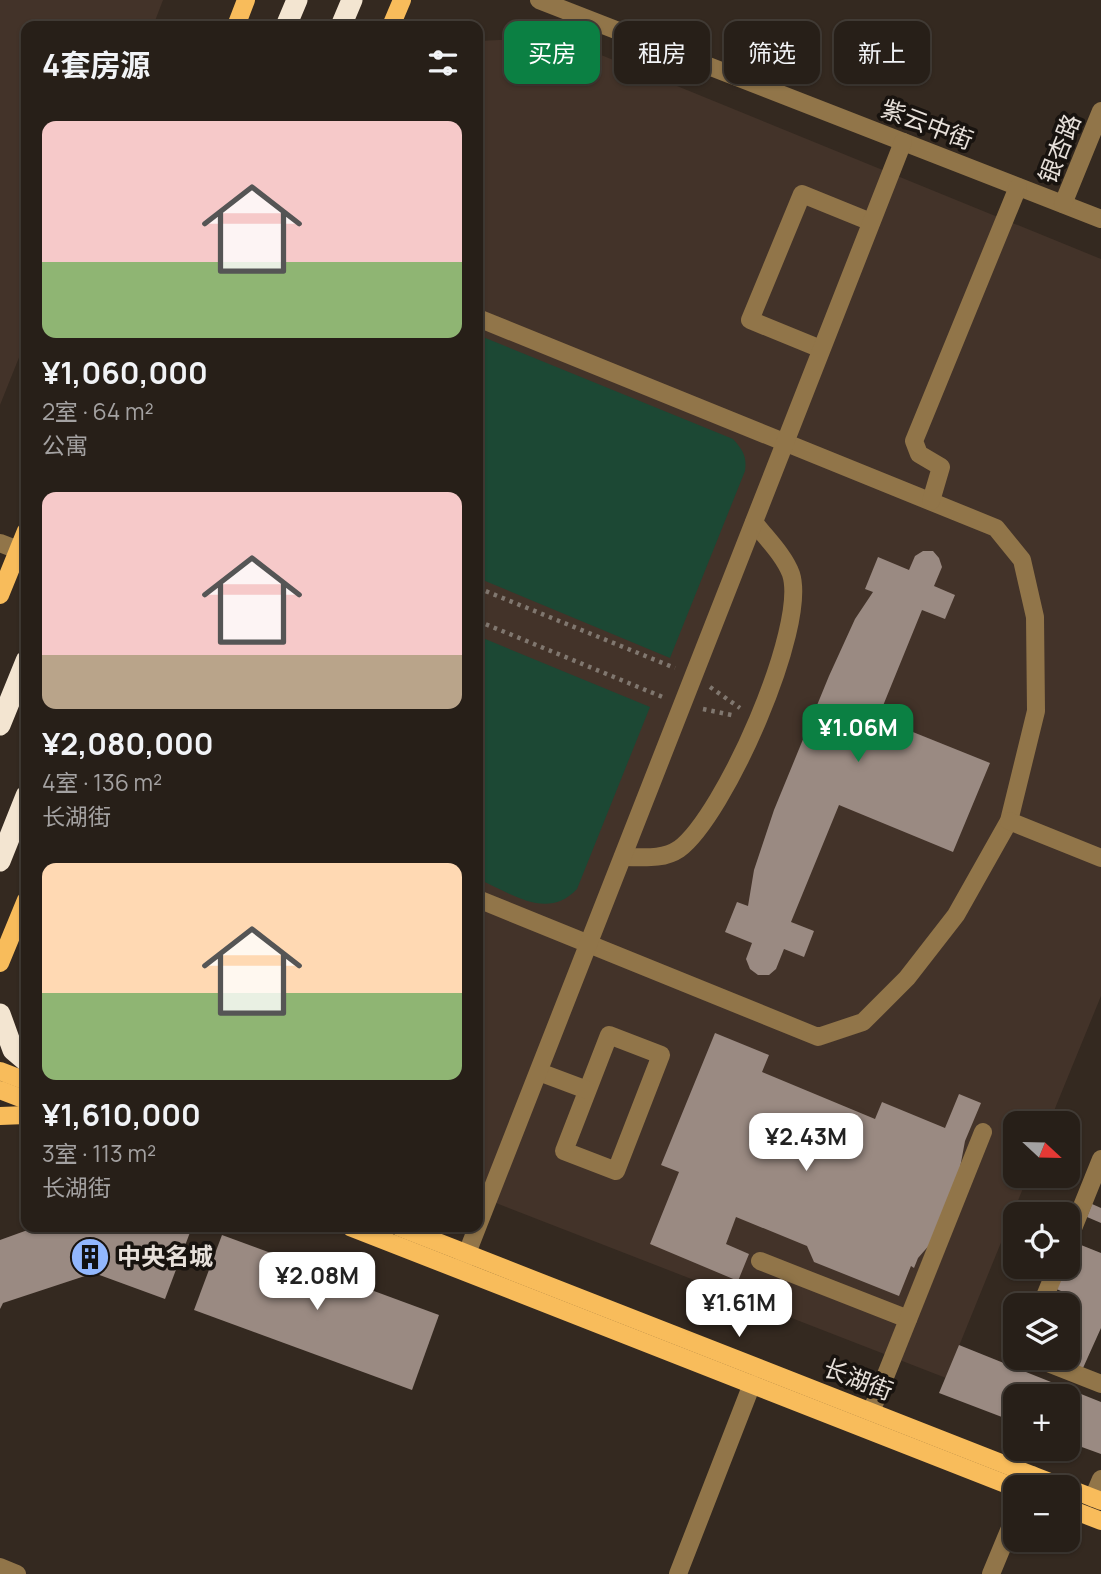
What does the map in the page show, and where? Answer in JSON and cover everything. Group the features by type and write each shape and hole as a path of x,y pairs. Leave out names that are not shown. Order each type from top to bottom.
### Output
{"highway":[{"path":"288,21 297,0"},
{"path":"0,725 21,673"},
{"path":"0,861 21,808"},
{"path":"0,1014 13,1050 21,1057"}],"main road":[{"path":"238,21 247,0"},
{"path":"393,21 402,0"},
{"path":"0,595 21,551"},
{"path":"0,963 21,912"},
{"path":"0,1071 21,1079"},
{"path":"0,1090 21,1098"},
{"path":"0,1116 21,1115"},
{"name":"长湖街","path":"366,1232 464,1262 871,1412 1015,1475"},
{"name":"长湖街","path":"408,1232 464,1262 752,1384 1003,1483"},
{"name":"长湖街","path":"1080,1493 1097,1500"},
{"path":"1080,1513 1101,1521"}],"street":[{"name":"紫云中街","path":"539,0 1101,219"},
{"name":"银杏路","path":"1063,205 1101,111"},
{"path":"483,1214 903,142"},
{"path":"931,501 941,467 919,453 914,441 1018,187"},
{"path":"821,349 750,320 802,194 871,222"},
{"path":"483,320 996,528 1022,560 1035,617 1036,711 1009,821 956,915 907,978 863,1022 818,1037 483,902"},
{"path":"623,857 663,856 692,838 735,773 778,666 793,589 790,574 754,523"},
{"path":"0,543 21,549"},
{"path":"1009,821 1101,858"},
{"path":"609,1035 661,1055 616,1171 564,1151 587,1090 609,1035"},
{"path":"539,1072 587,1090"},
{"path":"871,1412 984,1132"},
{"path":"1080,1211 1101,1158"},
{"path":"464,1262 476,1232"},
{"path":"760,1261 908,1319"},
{"path":"1065,1370 1101,1384"},
{"path":"678,1574 752,1384"},
{"path":"1097,1500 1101,1479"},
{"path":"991,1574 1003,1545"},
{"path":"0,1567 17,1574"}],"path":[{"path":"483,590 694,676 756,720"},
{"path":"483,623 682,705 756,720"}],"shaded area":[{"path":"0,0 163,0 155,21 21,21 21,352 0,405"},
{"path":"504,40 504,84 600,84 600,55 614,60 614,84 672,84 1101,259 1101,996 1054,1111 1003,1111 1003,1188 1023,1188 1017,1202 1003,1202 1003,1238 946,1378 483,1198 483,41"}],"green space":[{"path":"483,337 733,439 742,450 745,471 670,658 483,580"},
{"path":"483,638 650,707 577,889 554,903 541,904 516,897 483,881"}],"building":[{"path":"923,551 933,551 942,567 934,586 955,595 945,619 922,610 878,718 990,763 953,852 839,805 791,922 814,931 804,957 784,949 776,969 769,975 758,975 750,969 746,959 752,943 725,932 737,902 748,906 754,870 774,810 829,676 855,619 873,592 865,589 878,557 909,570 915,556"},
{"path":"715,1033 769,1055 762,1072 875,1119 882,1102 945,1128 959,1094 981,1103 965,1141 957,1184 932,1242 918,1258 914,1268 911,1266 899,1296 814,1262 807,1246 736,1217 726,1244 749,1254 738,1281 650,1244 679,1172 661,1165"},
{"path":"1092,1204 1101,1208 1101,1223 1087,1217"},
{"name":"中央名城","path":"22,1232 190,1232 165,1299 94,1273 3,1303 0,1309 0,1240"},
{"path":"222,1235 439,1315 412,1390 194,1310"},
{"path":"1080,1245 1101,1253 1101,1328 1083,1368 1080,1367 1080,1293 1060,1293 1052,1287 1055,1279 1080,1279"},
{"path":"959,1345 1003,1363 1003,1370 1021,1370 1056,1384 1003,1384 1003,1417 939,1393"},
{"path":"1080,1394 1101,1402 1101,1454 1080,1446"}],"place":[{"name":"中央名城","path":"90,1257"}]}
